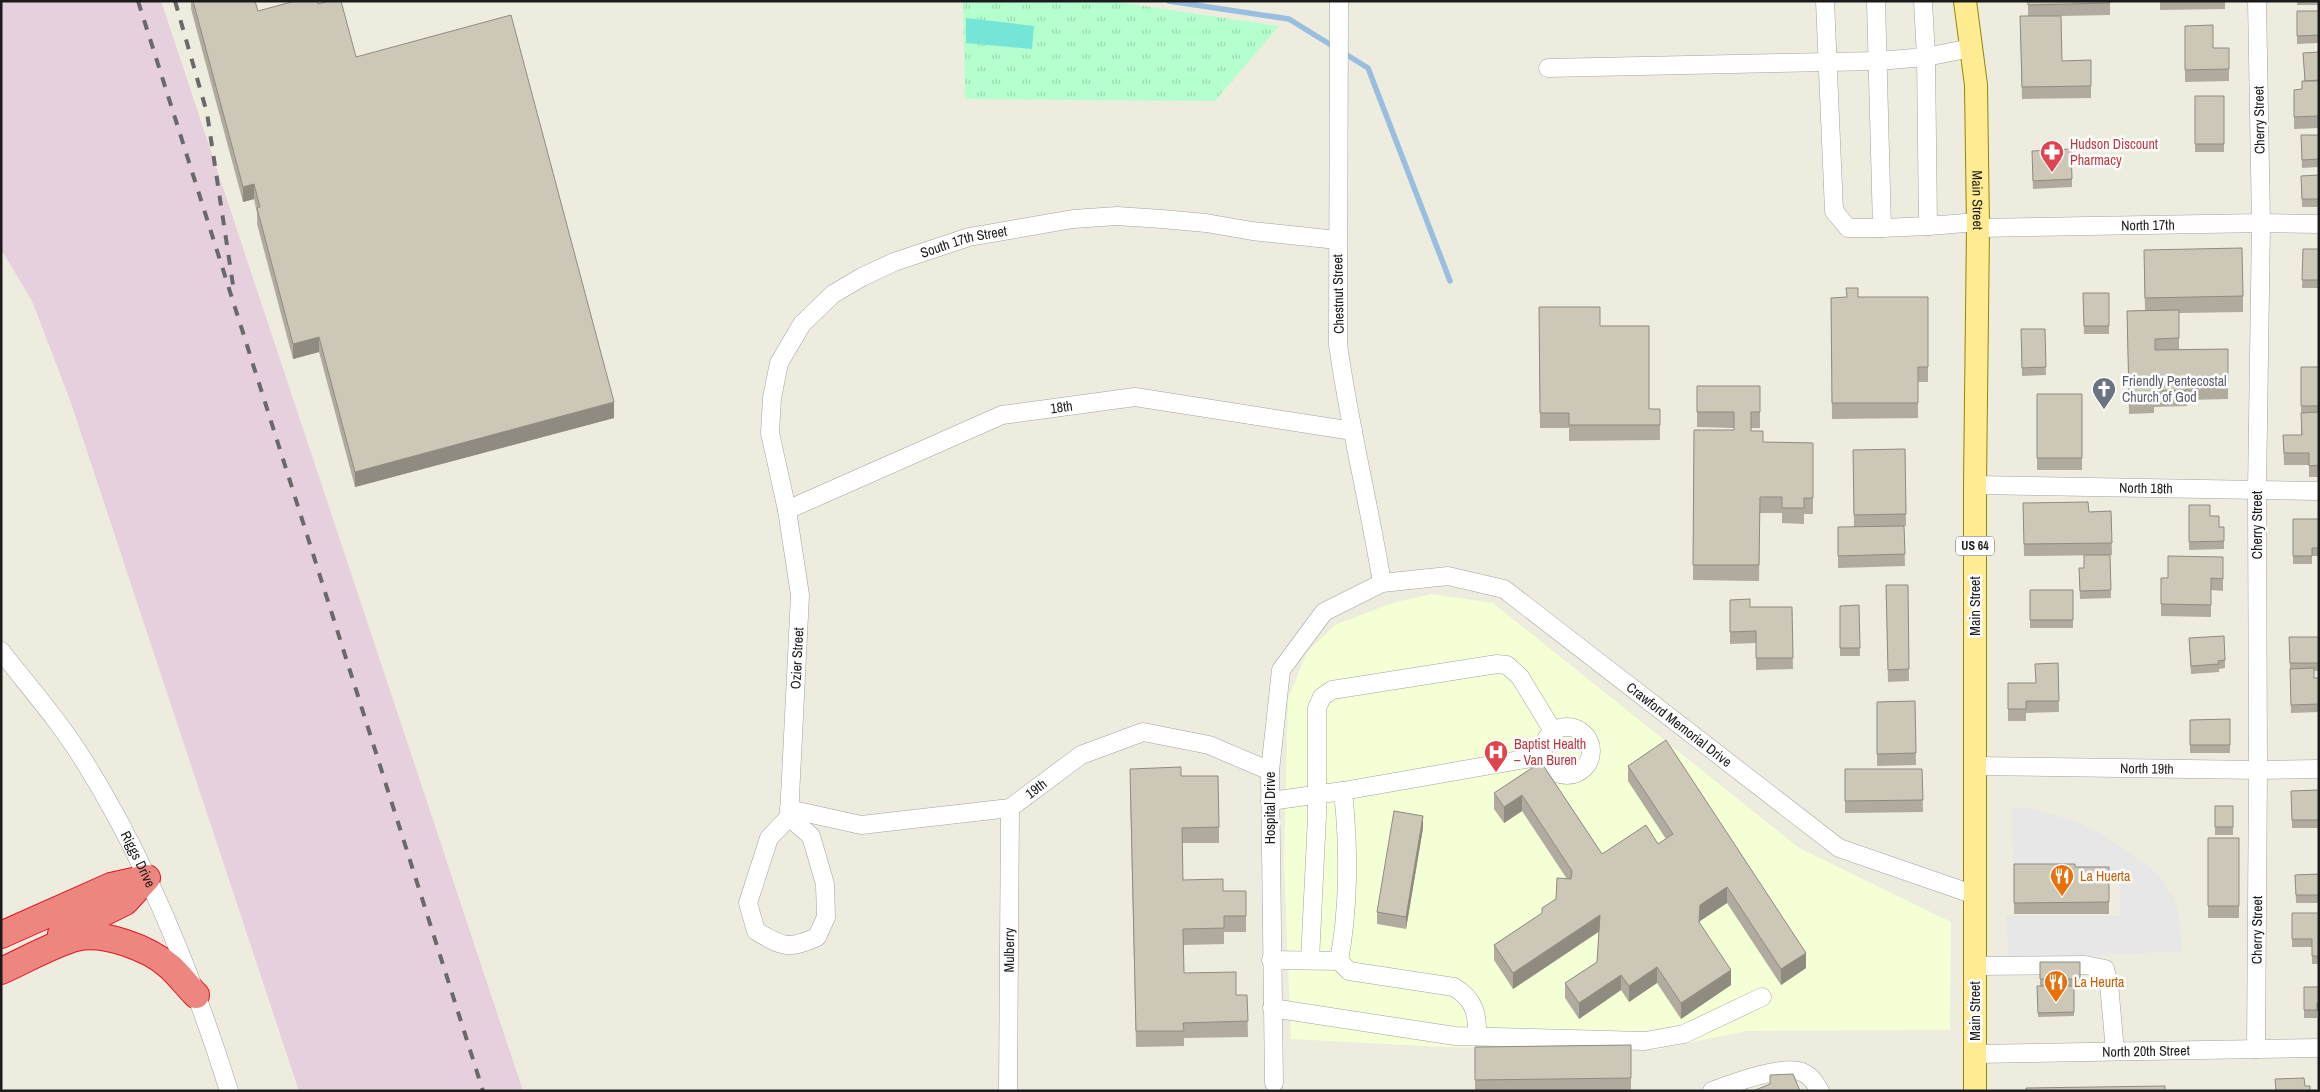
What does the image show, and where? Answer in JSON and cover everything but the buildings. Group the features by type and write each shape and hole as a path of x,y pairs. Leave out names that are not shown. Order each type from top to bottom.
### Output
{"highway":[{"path":"1,935 111,886 147,878"},
{"path":"1,962 125,902 147,878"},
{"path":"1,971 76,938 95,937 123,942 144,951 169,966 196,995"}],"main road":[{"name":"Main Street","path":"1965,1 1976,85 1978,225 1974,485 1975,1091"}],"street":[{"name":"Chestnut Street","path":"1339,1 1338,344 1353,431 1370,509 1382,583"},
{"path":"1825,1 1828,62"},
{"path":"1876,1 1882,228"},
{"path":"1923,1 1926,57 1928,226"},
{"name":"Cherry Street","path":"2256,1049 2258,770 2257,490 2261,223 2257,1"},
{"path":"1548,68 1878,61 1926,57 1971,48"},
{"name":"North 17th","path":"1828,62 1834,211 1848,228 1978,225 2319,224"},
{"name":"South 17th Street","path":"787,510 770,433 772,398 779,363 802,324 832,294 862,277 894,262 969,237 1073,219 1117,216 1162,218 1252,231 1337,240"},
{"name":"18th","path":"787,510 1002,415 1135,397 1353,431"},
{"name":"North 18th","path":"1974,485 2319,491"},
{"name":"Ozier Street","path":"787,510 800,595 789,813"},
{"name":"Crawford Memorial Drive","path":"1382,583 1448,576 1504,589 1839,848 1975,895"},
{"name":"Hospital Drive","path":"1274,1083 1270,771 1281,670 1324,612 1382,583"},
{"name":"Riggs Drive","path":"1,651 83,760 147,878 172,931 229,1091"},
{"path":"1310,960 1318,795 1317,708 1322,696 1332,690 1497,664 1507,665 1520,677 1553,731"},
{"path":"1560,728 1576,728 1589,739 1591,755 1583,770 1568,775 1552,770 1544,756 1544,742 1553,731 1560,728"},
{"name":"19th","path":"1010,808 1081,755 1143,732 1209,745 1270,771"},
{"path":"1270,801 1343,791 1544,756"},
{"name":"North 19th","path":"1975,766 2258,770 2319,768"},
{"path":"1339,961 1345,928 1346,819 1343,791"},
{"path":"789,813 861,825 1010,808"},
{"name":"Mulberry","path":"1008,1091 1010,808"},
{"path":"789,813 811,836 825,884 827,900 826,917 817,937 797,946 777,943 756,930 748,903 769,838 789,813"},
{"path":"1271,960 1339,961 1349,971 1454,987 1464,992 1474,1007 1478,1017 1477,1036"},
{"path":"1975,966 2084,964 2105,969 2109,984 2115,1052"},
{"path":"1272,1008 1455,1036 1645,1041 1684,1034 1762,997"},
{"name":"North 20th Street","path":"1975,1054 2319,1048"},
{"path":"1712,1091 1732,1083 1787,1069 1804,1073 1816,1083 1820,1091"}],"shaded area":[{"path":"1,1 161,1 523,1091 299,1091 70,400 32,301 1,249"},
{"path":"966,18 1034,26 1032,49 966,43"},
{"name":"Baptist Health – Van Buren","path":"1431,594 1493,603 1799,848 1951,922 1950,1030 1746,1031 1653,1050 1443,1047 1291,1039 1284,862 1288,699 1307,652 1335,625 1390,604"},
{"path":"2023,807 2075,821 2104,835 2157,873 2173,896 2178,911 2182,951 2009,960 2006,916 2120,916 2119,874 2013,872 2012,808"}],"green space":[{"path":"963,1 1110,1 1279,26 1215,101 965,99"}],"waterway":[{"path":"1169,1 1289,19 1368,68 1450,281"}],"railway":[{"path":"138,1 483,1091"},
{"path":"175,1 207,113 233,285"}],"place":[{"name":"Hudson Discount Pharmacy","path":"2052,173"},
{"name":"Friendly Pentecostal Church of God","path":"2104,410"},
{"name":"Baptist Health – Van Buren","path":"1496,773"},
{"name":"La Huerta","path":"2062,897"},
{"name":"La Heurta","path":"2056,1003"}]}
